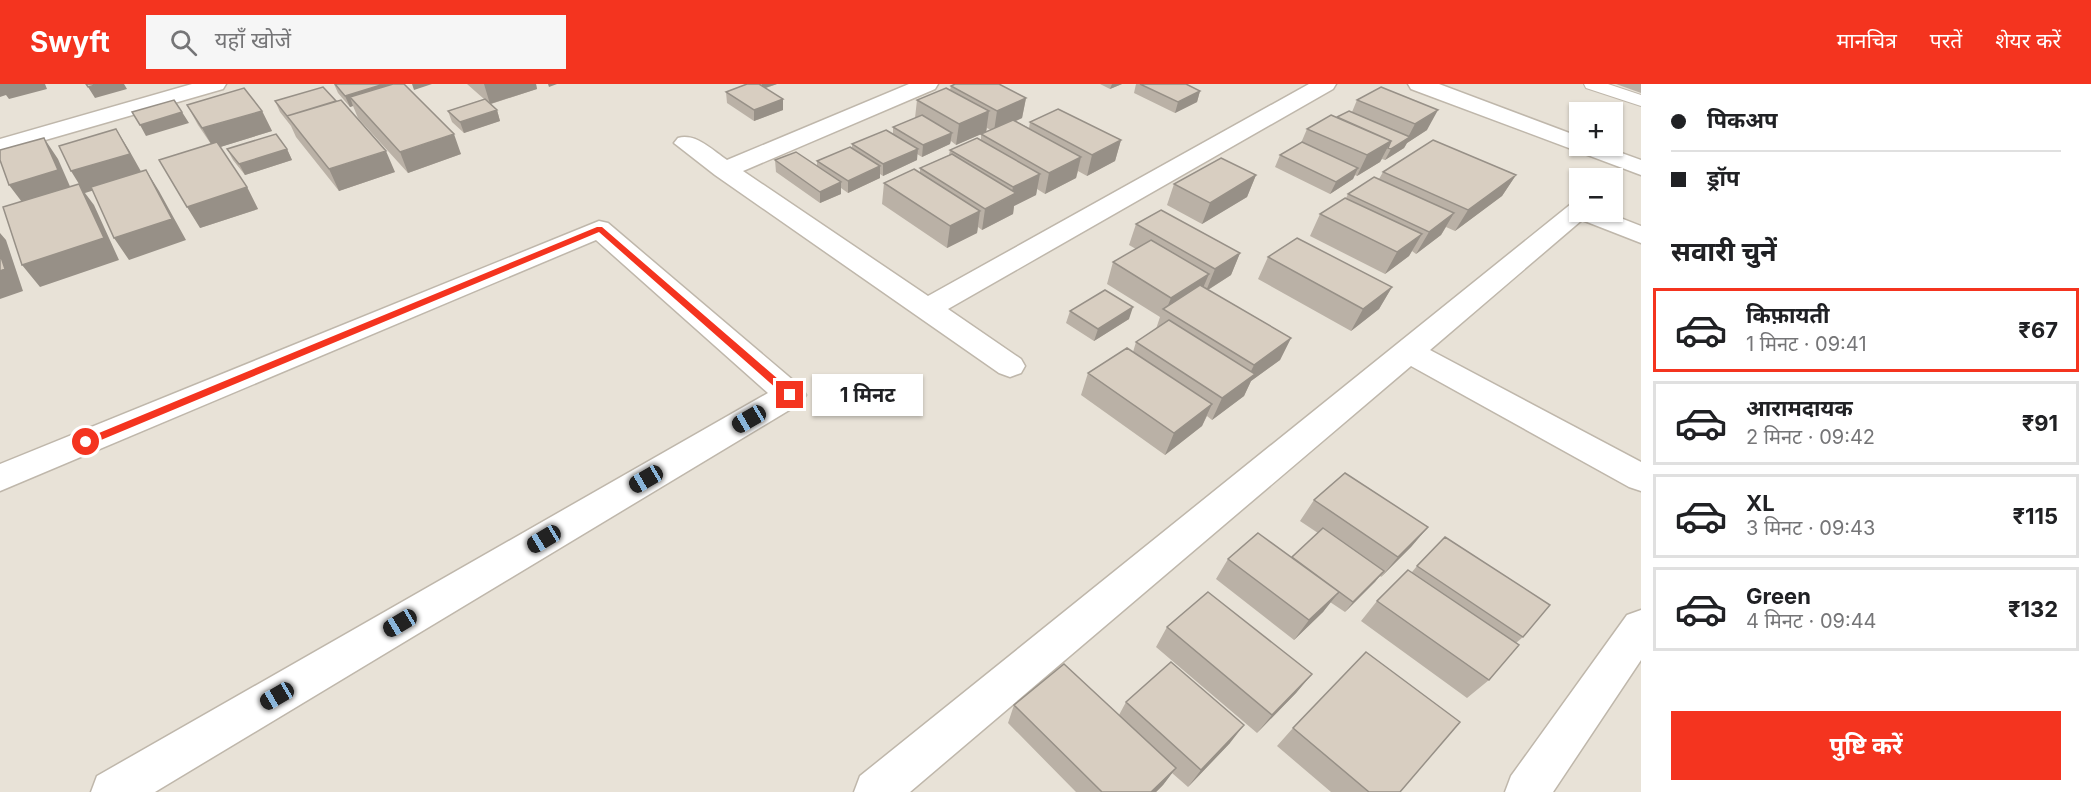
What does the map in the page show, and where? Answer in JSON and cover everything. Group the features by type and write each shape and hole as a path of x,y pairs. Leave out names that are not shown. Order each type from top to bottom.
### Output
{"street":[{"path":"0,146 215,84"},
{"path":"724,170 927,84"},
{"path":"926,309 1325,84"},
{"path":"1419,84 1569,141"},
{"path":"686,143 1010,366"},
{"path":"1608,156 1637,167"},
{"path":"1623,175 1637,167"},
{"path":"876,792 1569,217"},
{"path":"1609,222 1641,235"},
{"path":"0,478 600,229 790,395 113,792"},
{"path":"1408,351 1641,478"},
{"path":"1527,792 1641,627"}],"lane":[{"path":"1592,84 1641,101"}],"shaded area":[{"path":"0,84 1641,84 1641,792 0,792"}],"building":[{"path":"335,84 384,84 345,96"},
{"path":"393,84 404,84 454,134 400,152 350,97"},
{"path":"747,84 759,84 783,99 754,110 726,92"},
{"path":"955,84 999,84 1026,98 997,111 951,86"},
{"path":"1140,84 1186,84 1200,91 1178,102"},
{"path":"323,87 336,101 287,116 275,101"},
{"path":"1381,87 1438,110 1415,124 1357,100"},
{"path":"244,88 262,111 202,128 187,105"},
{"path":"946,88 989,111 959,124 917,100"},
{"path":"485,99 497,110 460,122 448,111"},
{"path":"174,100 182,112 140,125 132,112"},
{"path":"341,100 386,151 329,169 287,116"},
{"path":"1058,109 1121,140 1092,155 1030,122"},
{"path":"1349,111 1410,137 1391,149 1388,148 1391,141 1337,117"},
{"path":"922,115 952,133 923,145 893,127"},
{"path":"1331,115 1391,141 1367,155 1307,129"},
{"path":"1013,120 1081,157 1049,173 981,134"},
{"path":"116,129 130,154 71,171 59,146"},
{"path":"886,130 918,149 883,164 852,144"},
{"path":"276,134 287,149 239,164 227,149"},
{"path":"44,138 58,170 9,185 0,160 0,150"},
{"path":"977,138 1040,174 1013,187 950,150"},
{"path":"1433,140 1516,175 1468,210 1383,172"},
{"path":"217,142 247,187 187,207 159,160"},
{"path":"1302,142 1358,168 1336,182 1280,155"},
{"path":"850,147 880,166 848,181 817,161"},
{"path":"796,152 841,182 820,192 775,160"},
{"path":"952,154 1016,193 985,209 920,168"},
{"path":"1221,158 1256,175 1210,203 1174,184"},
{"path":"914,169 980,211 950,226 884,183"},
{"path":"146,170 172,219 114,238 91,187"},
{"path":"1374,177 1454,213 1429,232 1348,194"},
{"path":"79,184 104,238 22,265 3,207"},
{"path":"1345,198 1422,234 1397,252 1320,214"},
{"path":"1161,210 1240,253 1215,269 1136,224"},
{"path":"1297,238 1392,287 1363,309 1268,257"},
{"path":"1151,240 1209,274 1171,298 1113,262"},
{"path":"0,254 5,269 0,271"},
{"path":"1200,285 1291,338 1254,365 1163,309"},
{"path":"1105,290 1133,307 1098,329 1070,311"},
{"path":"1169,320 1255,374 1222,398 1136,342"},
{"path":"1127,348 1212,404 1174,433 1088,373"},
{"path":"1345,473 1428,527 1398,557 1314,500"},
{"path":"1323,528 1384,571 1353,602 1292,557"},
{"path":"1258,533 1339,592 1309,620 1228,559"},
{"path":"1445,537 1550,605 1523,637 1417,566"},
{"path":"1408,570 1519,645 1489,680 1377,601"},
{"path":"1208,592 1312,674 1272,715 1167,627"},
{"path":"1366,652 1460,722 1400,792 1369,792 1293,728"},
{"path":"1171,662 1244,725 1201,770 1126,702"},
{"path":"1064,664 1176,768 1151,792 1102,792 1014,705"}],"route":[{"path":"86,442 600,229 790,395"}]}
